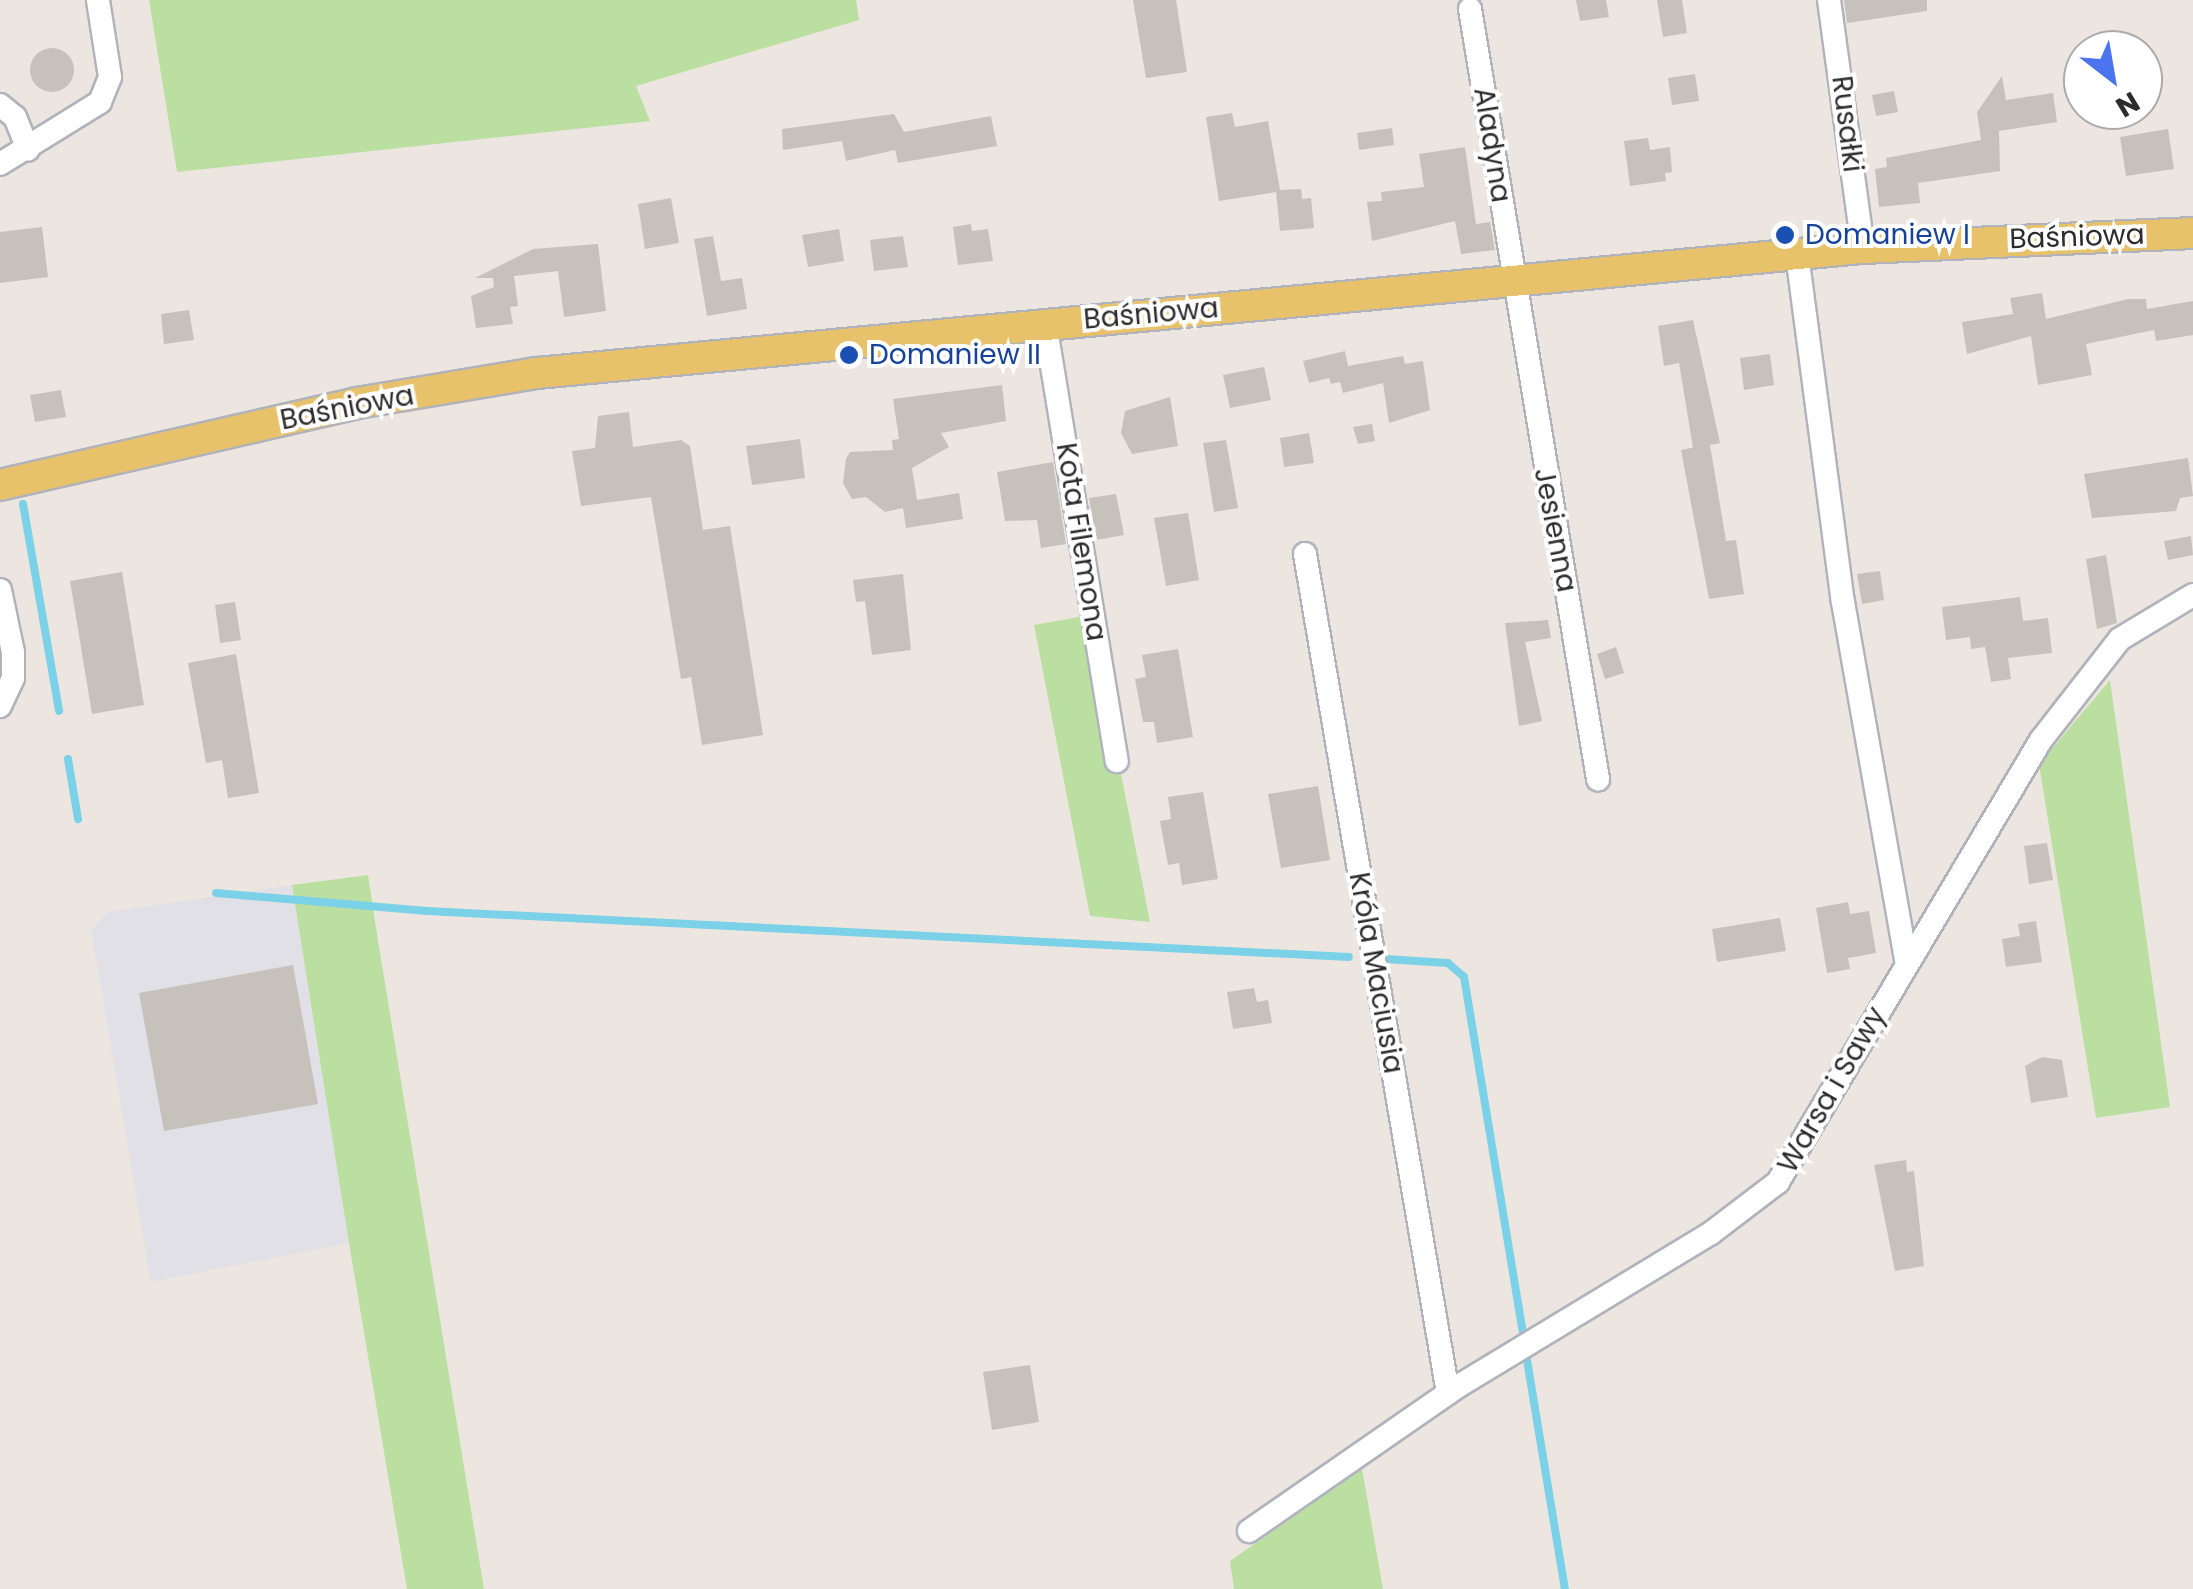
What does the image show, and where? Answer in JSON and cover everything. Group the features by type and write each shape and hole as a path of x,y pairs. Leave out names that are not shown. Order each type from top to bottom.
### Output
{"main road":[{"name":"Baśniowa","path":"0,485 357,403 537,373 1862,248 2193,234"}],"street":[{"path":"0,164 91,111 106,90 109,66 98,0"},
{"name":"Rusałki","path":"1830,0 1862,248"},
{"name":"Aladyna","path":"1470,9 1513,281"},
{"path":"0,104 15,117 28,150"},
{"path":"1798,254 1843,602 1906,959"},
{"name":"Jesienna","path":"1513,281 1598,779"},
{"name":"Kota Filemona","path":"1045,323 1117,761"},
{"name":"Króla Maciusia","path":"1305,554 1448,1394"},
{"path":"0,590 13,652 13,678 0,706"},
{"name":"Warsa i Sawy","path":"1249,1532 1448,1394 1711,1233 1778,1182 1906,959 2041,740 2120,639 2193,595"}],"shaded area":[{"path":"292,885 349,1243 151,1282 91,930 108,912"}],"green space":[{"path":"149,0 856,0 859,20 636,86 650,121 177,172"},
{"path":"1090,615 1150,922 1090,916 1034,625"},
{"path":"2110,680 2170,1107 2096,1118 2039,764"},
{"path":"368,875 484,1589 407,1589 349,1243 292,885"},
{"path":"1362,1469 1383,1589 1234,1589 1230,1561"}],"building":[{"path":"1133,0 1176,0 1187,72 1146,78"},
{"path":"1576,0 1606,0 1609,17 1580,21"},
{"path":"1657,0 1682,0 1687,33 1663,37"},
{"path":"1844,0 1927,0 1927,11 1847,23"},
{"path":"52,48 68,54 74,70 68,86 52,92 36,86 30,70 36,54"},
{"path":"1695,74 1699,101 1672,105 1668,78"},
{"path":"2002,76 2006,100 2053,93 2057,122 1999,131 2000,171 1918,183 1920,203 1879,207 1875,169 1887,167 1886,158 1981,140 1977,112"},
{"path":"1894,91 1898,112 1876,116 1872,95"},
{"path":"1232,113 1235,127 1268,121 1280,190 1301,189 1302,199 1311,198 1314,228 1280,231 1276,192 1219,201 1206,117"},
{"path":"894,114 904,132 991,116 997,146 898,163 895,150 846,161 842,141 783,150 782,129"},
{"path":"1392,128 1394,145 1359,150 1357,133"},
{"path":"2168,129 2174,169 2126,176 2120,137"},
{"path":"1648,138 1650,150 1670,147 1672,172 1665,173 1666,181 1630,186 1624,141"},
{"path":"1465,147 1476,224 1490,222 1495,250 1461,254 1455,221 1372,241 1367,202 1382,201 1381,192 1424,187 1419,154"},
{"path":"671,198 679,243 645,249 638,204"},
{"path":"971,224 972,231 988,229 993,261 958,265 953,227"},
{"path":"42,227 48,277 0,283 0,232"},
{"path":"839,229 844,261 808,267 802,235"},
{"path":"713,236 721,281 742,278 747,309 707,316 694,239"},
{"path":"903,236 908,267 874,271 870,240"},
{"path":"598,244 606,311 564,317 558,271 514,276 518,306 510,307 513,324 476,328 471,296 494,287 493,278 475,278 533,249"},
{"path":"2042,293 2046,319 2128,299 2146,299 2147,309 2193,301 2193,335 2156,341 2154,330 2086,344 2092,375 2038,385 2031,336 1967,354 1962,322 2013,314 2010,298"},
{"path":"189,310 194,340 164,344 161,314"},
{"path":"1693,320 1720,443 1710,445 1726,541 1736,540 1744,594 1709,599 1681,450 1693,448 1679,363 1664,366 1658,326"},
{"path":"1345,351 1348,366 1403,356 1405,364 1423,361 1430,410 1389,423 1383,383 1343,393 1340,382 1331,384 1329,378 1309,383 1303,361"},
{"path":"1770,354 1774,385 1744,390 1740,358"},
{"path":"1264,367 1271,400 1230,408 1223,375"},
{"path":"1002,385 1006,421 941,433 949,447 912,468 917,500 959,493 963,519 906,528 903,508 885,512 866,497 852,499 843,483 850,452 893,450 892,440 899,439 893,399"},
{"path":"61,390 66,417 35,422 30,395"},
{"path":"1170,397 1178,446 1132,454 1121,433 1125,411"},
{"path":"629,412 633,447 681,440 690,446 703,530 730,526 763,735 702,745 691,677 681,679 651,497 581,506 572,451 595,448 598,416"},
{"path":"1372,424 1375,441 1358,444 1353,427"},
{"path":"1309,433 1314,463 1284,467 1280,438"},
{"path":"800,439 805,478 752,485 746,446"},
{"path":"1226,440 1238,508 1214,512 1203,443"},
{"path":"2188,458 2193,496 2180,498 2176,511 2092,518 2084,474"},
{"path":"1053,462 1066,544 1041,548 1037,520 1005,521 997,472"},
{"path":"1116,494 1124,535 1096,540 1089,498"},
{"path":"1188,513 1199,580 1166,586 1154,518"},
{"path":"2191,536 2193,555 2168,560 2164,541"},
{"path":"2106,555 2117,623 2097,629 2086,559"},
{"path":"1880,571 1884,600 1862,604 1857,574"},
{"path":"122,572 144,705 92,714 70,581"},
{"path":"903,574 911,650 872,655 865,601 856,602 853,580"},
{"path":"2020,597 2023,621 2048,618 2052,653 2008,658 2011,679 1991,682 1985,647 1971,649 1970,637 1946,640 1942,607"},
{"path":"235,602 241,640 220,643 215,605"},
{"path":"1548,620 1551,638 1525,642 1542,721 1519,726 1505,623"},
{"path":"1616,647 1624,673 1605,679 1597,654"},
{"path":"1178,649 1193,737 1157,743 1154,722 1143,722 1135,679 1146,677 1142,655"},
{"path":"236,654 259,793 228,798 222,760 206,763 188,663"},
{"path":"1318,786 1330,860 1281,868 1268,794"},
{"path":"1203,792 1218,879 1182,885 1179,863 1168,865 1160,821 1171,819 1168,797"},
{"path":"2047,843 2053,880 2029,884 2024,846"},
{"path":"1848,902 1850,914 1869,911 1876,953 1848,958 1850,969 1827,973 1816,908"},
{"path":"1780,918 1786,951 1717,962 1712,929"},
{"path":"2036,921 2042,962 2006,967 2002,939 2020,936 2018,924"},
{"path":"293,965 318,1104 164,1131 139,993"},
{"path":"1254,988 1257,1002 1268,1000 1272,1023 1233,1029 1227,992"},
{"path":"2042,1057 2062,1060 2068,1097 2031,1103 2025,1066"},
{"path":"1906,1160 1907,1172 1914,1171 1924,1266 1895,1271 1874,1165"},
{"path":"1030,1365 1039,1422 992,1430 983,1372"}],"waterway":[{"path":"23,504 59,711"},
{"path":"68,759 78,819"},
{"path":"216,893 427,911 1349,957"},
{"path":"1385,959 1448,963 1464,977 1524,1338"},
{"path":"1526,1354 1565,1589"}],"place":[{"name":"Domaniew I","path":"1785,235"},
{"name":"Domaniew II","path":"849,355"}]}
